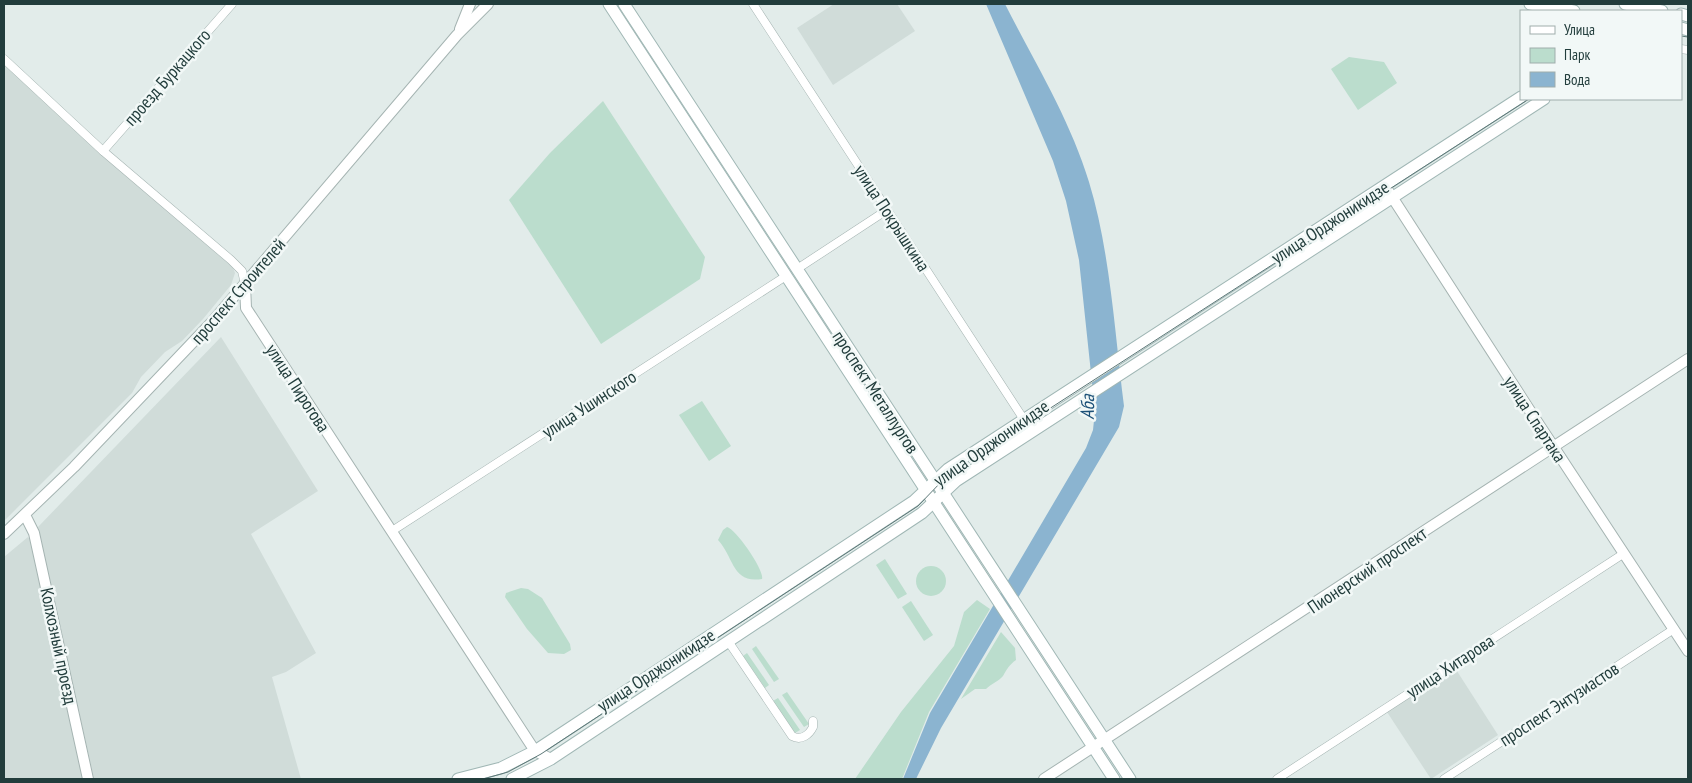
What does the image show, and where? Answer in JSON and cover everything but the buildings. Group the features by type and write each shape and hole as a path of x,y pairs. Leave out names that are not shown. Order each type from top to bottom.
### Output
{"main road":[{"name":"проспект Металлургов","path":"609,4 1014,625 1098,741 1130,779"},
{"name":"проспект Металлургов","path":"624,4 1025,618 1098,741 1114,779"},
{"path":"1530,4 1568,10"},
{"path":"1626,4 1652,10"},
{"name":"улица Орджоникидзе","path":"458,779 501,768 535,751 914,500 934,481 1024,419 1520,98"},
{"name":"улица Орджоникидзе","path":"512,779 551,759 922,513 942,492 1032,432 1542,100"}],"street":[{"name":"проезд Буркацкого","path":"103,151 232,4"},
{"path":"457,35 470,4"},
{"path":"457,35 488,4"},
{"name":"улица Покрышкина","path":"752,4 1032,432"},
{"name":"проспект Строителей","path":"4,534 25,515 213,321 457,35"},
{"name":"улица Пирогова","path":"4,59 103,151 242,271 245,284 246,308 535,751"},
{"name":"улица Спартака","path":"1386,186 1554,448 1688,650"},
{"path":"797,269 887,210"},
{"name":"улица Ушинского","path":"392,532 786,276"},
{"name":"Пионерский проспект","path":"1044,779 1098,741 1554,448 1688,359"},
{"name":"Колхозный проезд","path":"25,515 34,533 88,779"},
{"name":"улица Хитарова","path":"1276,779 1623,554"},
{"name":"проспект Энтузиастов","path":"1444,779 1674,630"},
{"path":"728,641 792,736 801,738 807,735 813,727 813,720"},
{"path":"535,751 551,759"}],"shaded area":[{"path":"834,4 897,4 915,31 833,85 797,28"},
{"path":"4,64 233,268 235,273 231,285 203,319 182,341 165,352 141,377 132,393 4,521"},
{"path":"221,337 318,491 251,534 316,653 286,672 272,677 301,779 94,779 38,527"},
{"path":"28,537 31,541 84,779 4,779 4,557"},
{"path":"1455,668 1498,735 1431,779 1387,712"}],"green space":[{"path":"1349,57 1384,62 1397,83 1358,110 1331,69"},
{"path":"603,101 705,257 700,279 601,344 509,200 550,153"},
{"path":"702,401 731,446 709,461 679,415"},
{"path":"727,527 737,535 749,551 759,568 762,579 745,577 735,568 718,540 723,530"},
{"path":"885,559 907,594 898,599 876,565"},
{"path":"931,566 942,570 946,581 942,592 931,596 920,592 916,581 920,570"},
{"path":"521,588 528,589 542,598 570,644 571,650 564,654 548,653 527,629 505,597 506,593"},
{"path":"977,600 990,609 929,712 902,779 855,779 901,712 954,646 964,612"},
{"path":"911,601 933,635 924,641 902,607"},
{"path":"1001,632 1015,648 1016,660 1001,678 986,689 975,689 961,699"},
{"path":"756,646 779,679 774,682 752,649"},
{"path":"747,653 769,685 765,688 743,656"},
{"path":"787,692 809,724 804,727 782,695"},
{"path":"778,698 800,730 795,733 773,701"}],"water":[{"name":"Аба","path":"986,4 1005,4 1062,113 1089,182 1107,264 1124,406 1119,427 941,728 916,779 903,779 930,713 1086,448 1093,430 1095,411 1079,260 1066,201 1053,161"}],"tram line":[{"path":"1682,36 1688,37"},
{"path":"483,779 508,772 541,754 918,506 943,480 970,460 1527,100"}]}
